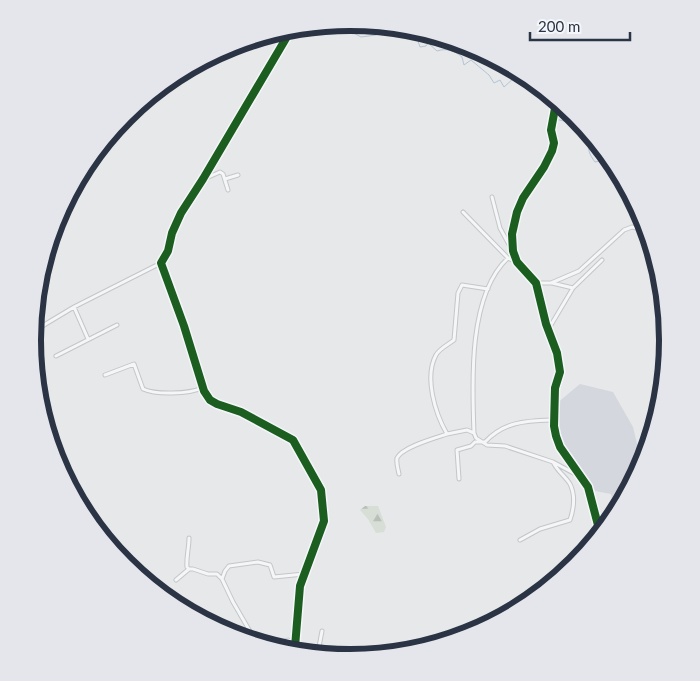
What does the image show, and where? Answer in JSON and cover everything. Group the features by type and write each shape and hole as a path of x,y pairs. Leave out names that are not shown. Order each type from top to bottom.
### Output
{"street":[{"path":"41,327 74,307 161,263 168,251 172,233 181,212 203,179 286,38"},
{"path":"513,251 512,234 517,212 523,198 544,167 552,151 554,142 551,130 555,109"},
{"path":"203,179 220,172 224,174 228,190"},
{"path":"225,179 238,175"},
{"path":"492,197 500,228 517,262 536,283 548,330 553,339 560,365 555,388 554,426 560,447 588,487 598,525"},
{"path":"463,212 508,258 517,262"},
{"path":"551,283 579,271 624,230 632,227 638,228"},
{"path":"508,258 497,270 488,288 478,324 473,361 474,433 476,438 487,445 505,446 553,462 581,477"},
{"path":"548,330 573,288 602,260"},
{"path":"161,263 184,326 202,388 210,400 241,412 293,440 321,490 324,521 300,586 296,643 288,640 282,642"},
{"path":"536,283 551,283 573,288"},
{"path":"447,434 437,412 430,380 436,354 454,340 458,293 462,284 488,288"},
{"path":"74,307 88,339"},
{"path":"56,356 117,325"},
{"path":"104,375 134,364 143,389 172,392 202,388"},
{"path":"459,479 458,450 471,446 475,442 485,442 502,428 528,421 554,420"},
{"path":"399,474 397,462 401,452 447,434 467,430 474,433"},
{"path":"520,540 540,529 570,520 575,503 570,484 557,470 553,462"},
{"path":"189,538 186,563 189,569"},
{"path":"222,579 229,566 258,562 270,565 274,577 304,574"},
{"path":"176,580 189,569 208,574 217,574 222,579 251,633"},
{"path":"319,648 322,631"}],"shaded area":[{"path":"580,384 613,392 633,427 639,451 613,503 611,494 595,491 587,483 568,455 559,435 556,404"}],"green space":[{"path":"365,506 378,506 386,527 384,532 376,533 360,510"}],"waterway":[{"path":"350,31 361,37 376,35 377,33"},
{"path":"419,39 420,47 426,46 428,43 437,51 450,50 456,53 462,57 464,65 471,60 489,75 494,83 500,80 504,87 514,78"},
{"path":"555,119 564,121 565,118"},
{"path":"589,145 590,154 595,162 601,161"}],"cycle path":[{"path":"286,38 181,213 172,233 168,251 161,263 184,326 204,391 210,400 241,412 293,440 321,490 324,521 300,586 295,645"},
{"path":"555,109 551,130 554,143 552,151 544,167 523,198 517,212 512,234 513,251 517,262 536,283 546,324 557,353 560,372 555,388 554,426 556,436 560,447 588,487 598,525"}]}
